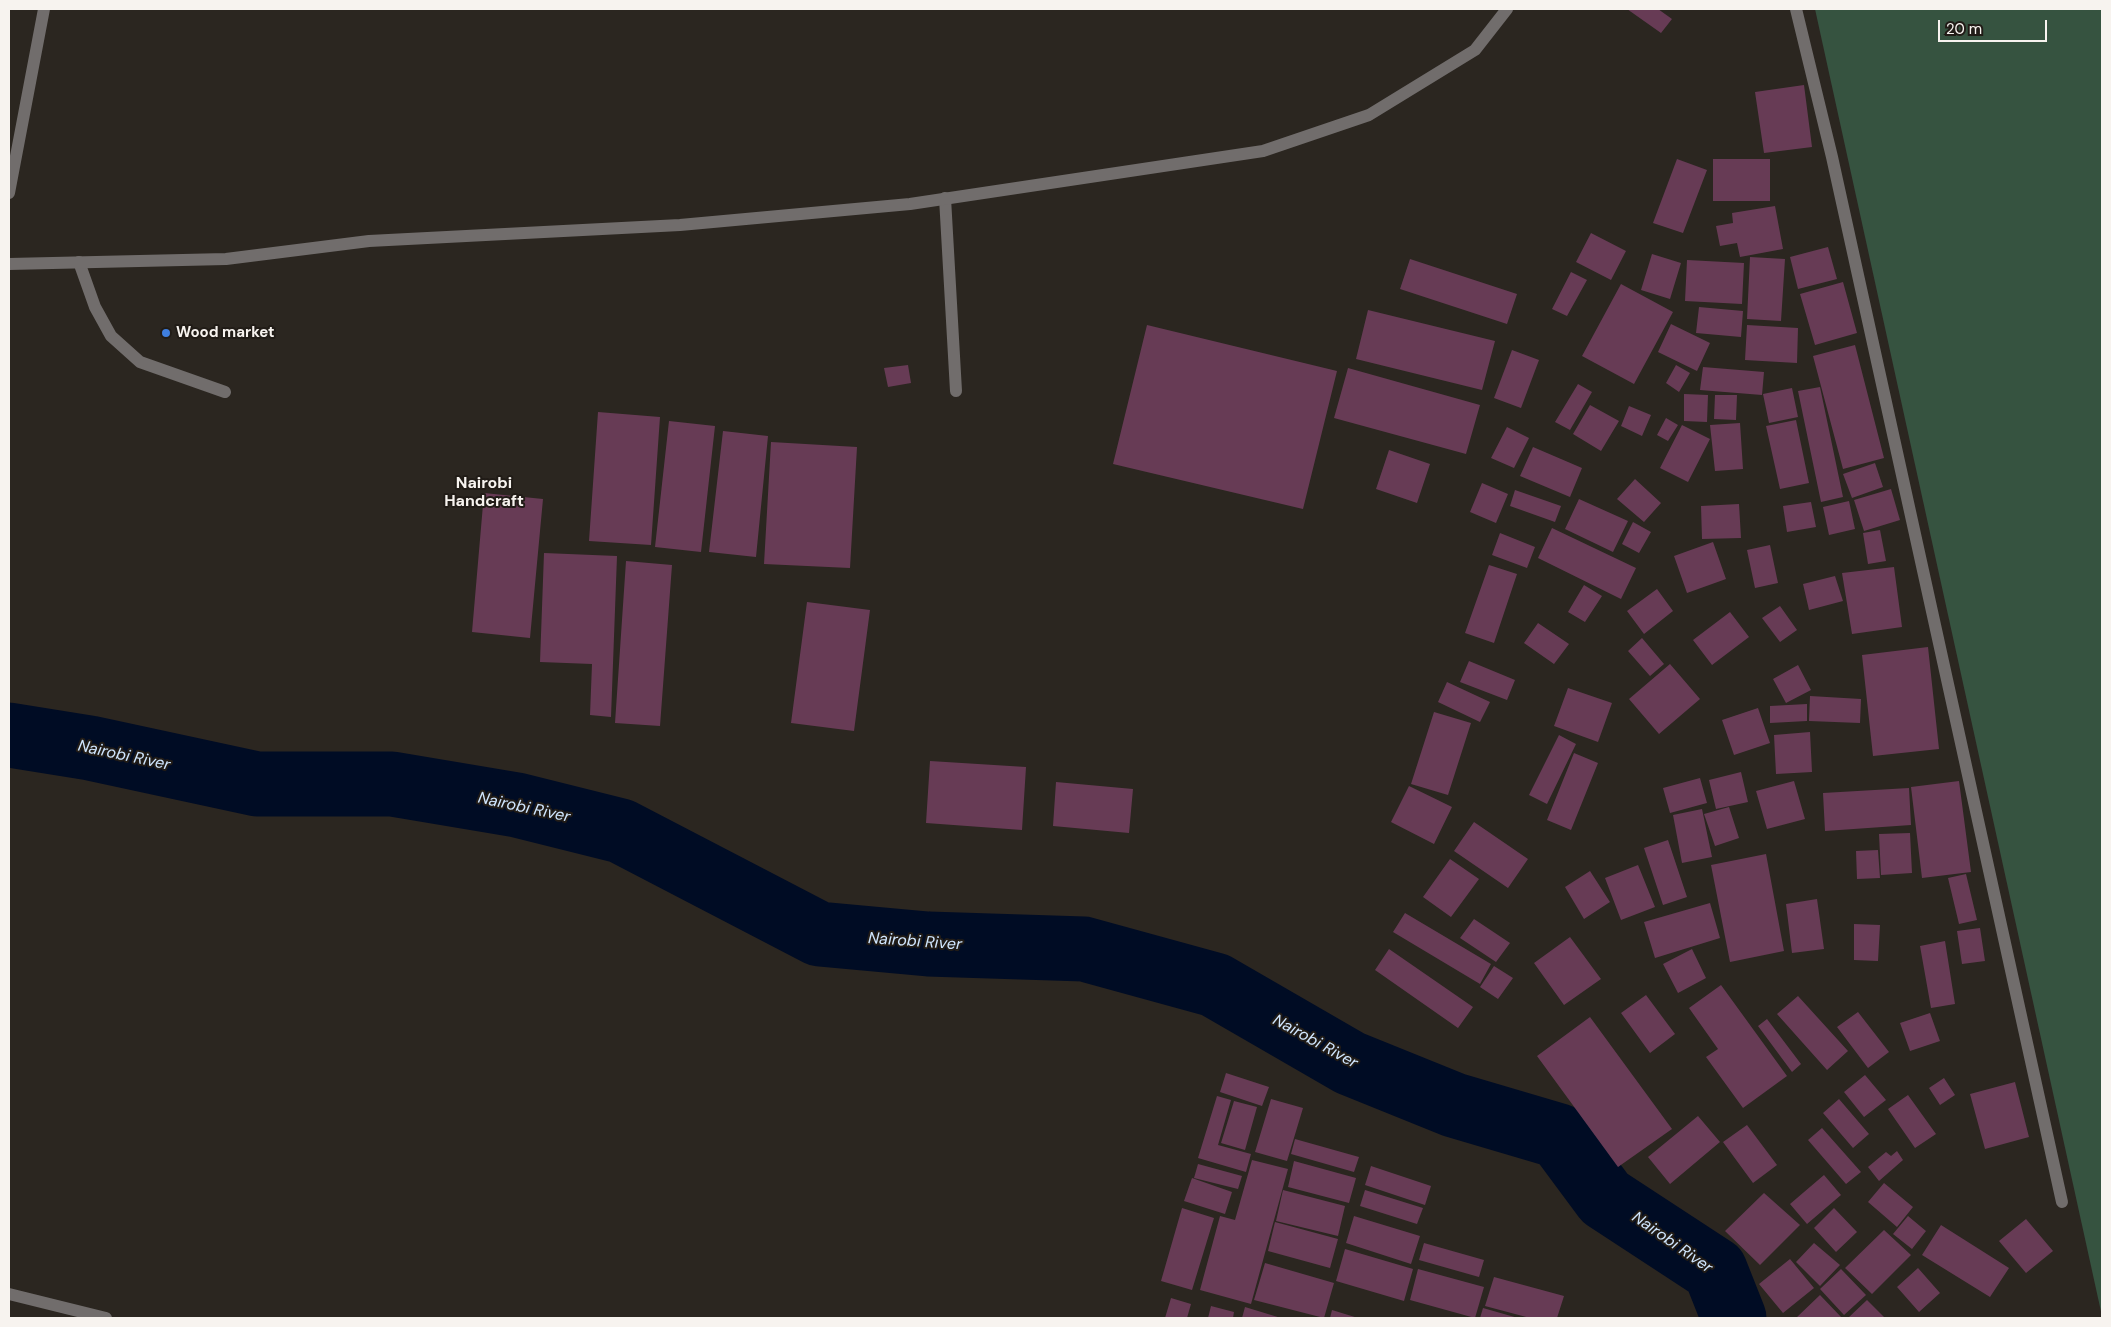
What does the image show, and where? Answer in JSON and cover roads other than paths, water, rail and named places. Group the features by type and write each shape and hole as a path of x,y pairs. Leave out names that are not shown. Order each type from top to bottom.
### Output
{"street":[{"path":"9,193 44,9"},
{"path":"9,264 226,259 369,241 680,225 910,204 1263,151 1369,115 1475,50 1507,9"},
{"path":"1796,9 1832,157 2062,1202"},
{"path":"945,198 956,391"},
{"path":"79,262 95,308 111,336 140,362 225,392"},
{"path":"9,1294 106,1318"}],"waterway":[{"name":"Nairobi River","path":"9,735 90,748 257,784 392,784 517,805 621,831 819,934 928,944 1084,949 1215,985 1350,1063 1454,1105 1559,1136 1605,1198 1715,1270 1734,1318"}],"place":[{"name":"Wood market","path":"166,333"}],"district":[{"name":"Nairobi Handcraft","path":"484,493"}]}
